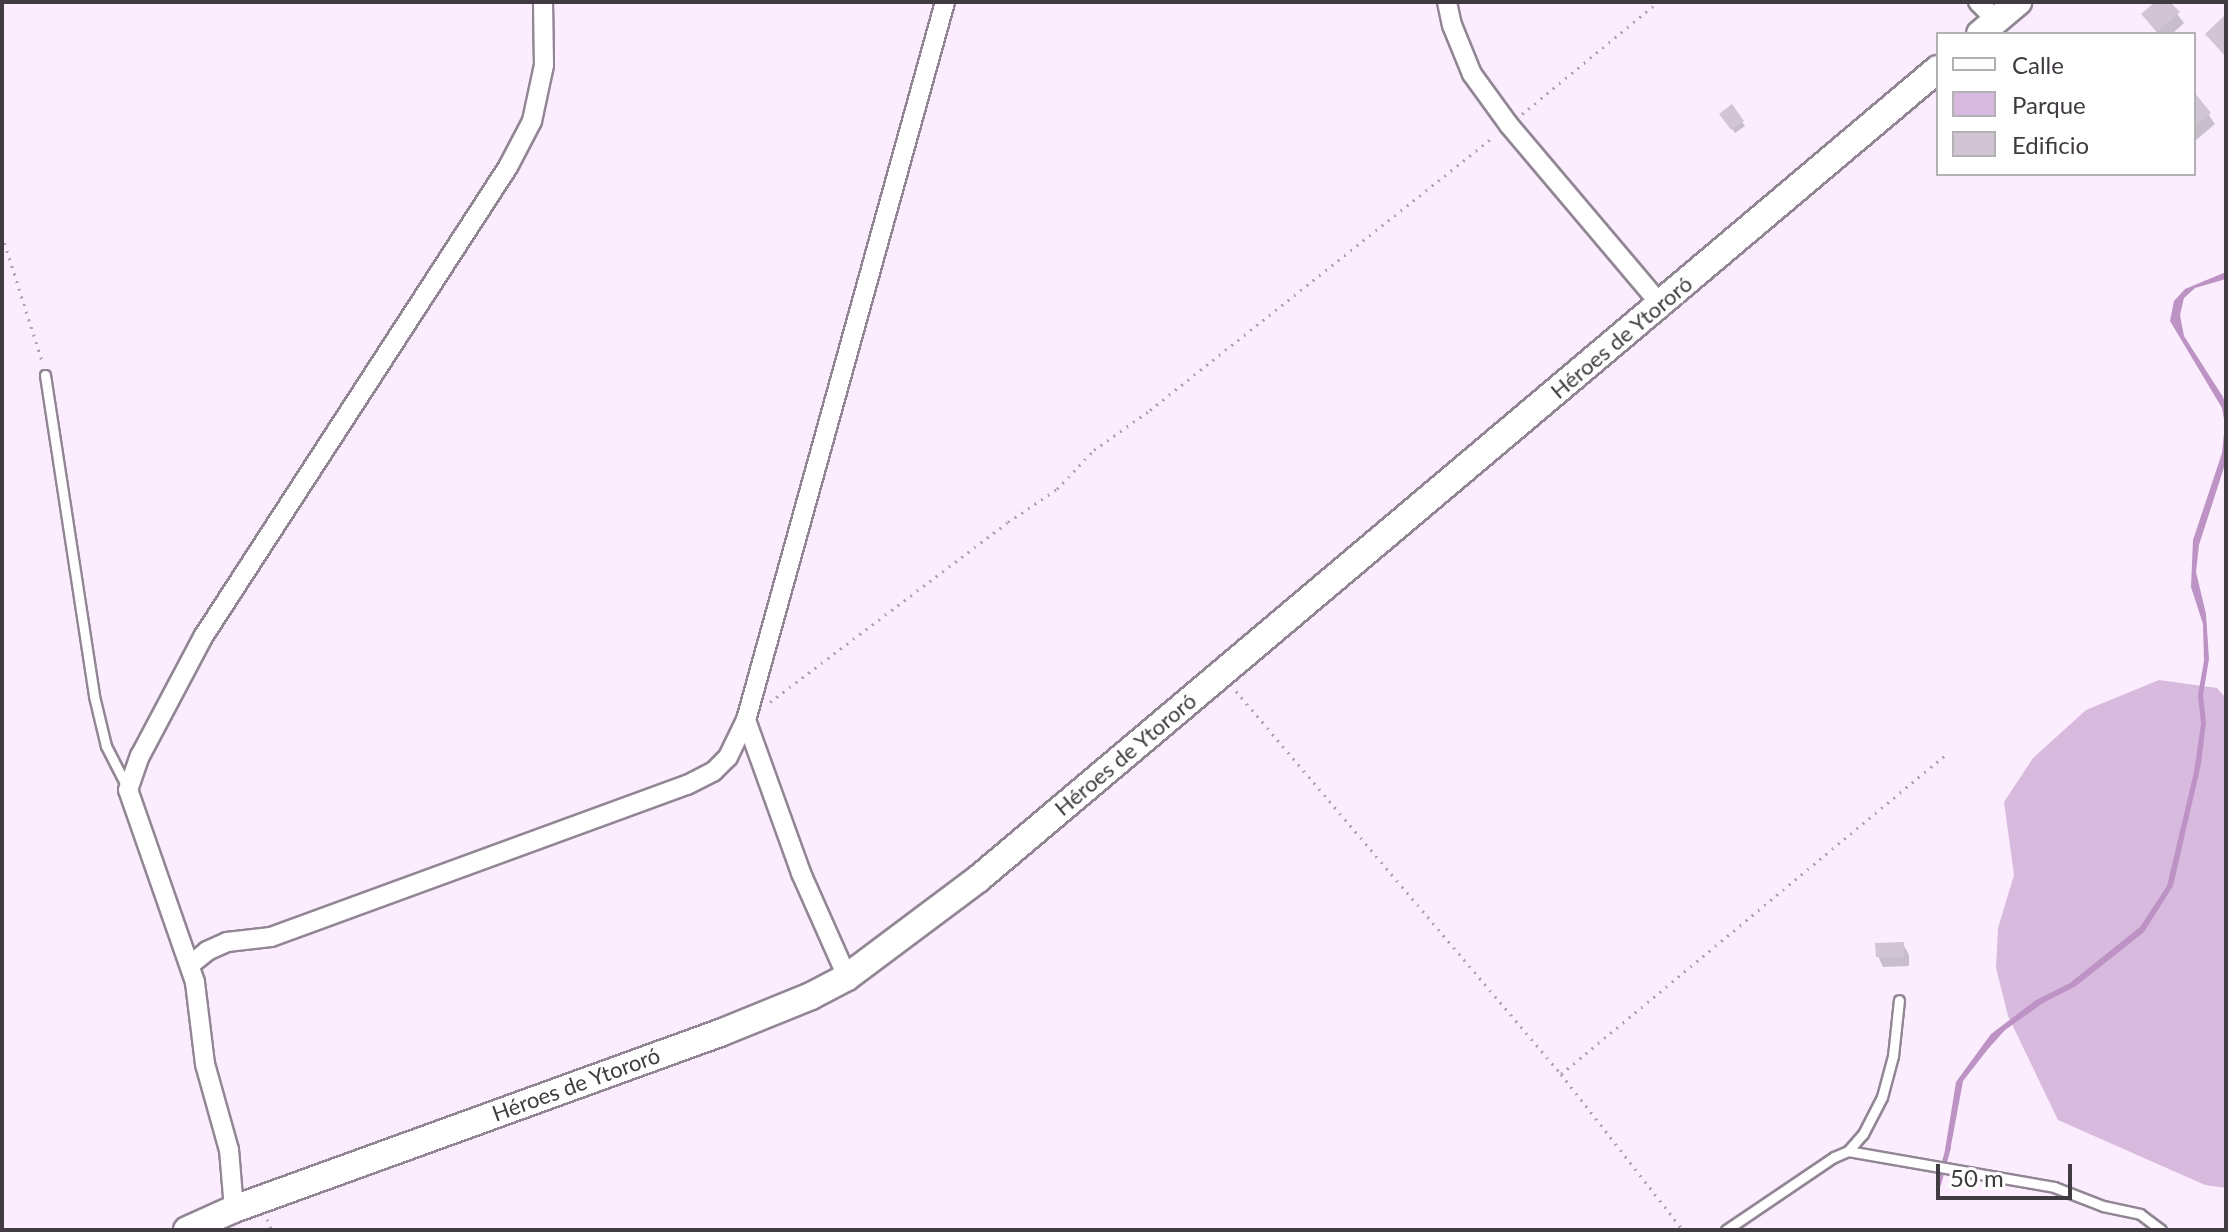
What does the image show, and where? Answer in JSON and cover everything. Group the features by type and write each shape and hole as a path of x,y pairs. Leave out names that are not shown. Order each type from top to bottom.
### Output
{"main road":[{"path":"1985,19 2018,2"},
{"name":"Héroes de Ytororó","path":"190,1229 234,1209 720,1033 811,996 847,977 978,879 1936,71"}],"street":[{"path":"234,1209 229,1150 205,1064 198,1001 190,965 128,790 140,756 203,637 508,167 532,121 544,65 543,2"},
{"path":"190,965 207,951 227,942 271,937 687,785 714,771 728,757 746,720 945,2"},
{"path":"1447,2 1452,25 1472,74 1509,125 1660,304"},
{"path":"746,720 801,873 847,977"}],"lane":[{"path":"45,375 94,696 106,746 128,790"},
{"path":"1726,1230 1834,1157 1848,1151 1863,1134 1882,1097 1893,1056 1899,1000"},
{"path":"1848,1151 2054,1187 2092,1203 2140,1214 2161,1230"}],"path":[{"path":"746,720 926,588 1008,522 1057,489 1094,450 1150,410 1509,125 1658,2"},
{"path":"2,235 45,375"},
{"path":"1221,673 1561,1074 1683,1230"},
{"path":"1561,1074 1949,752"}],"green space":[{"path":"2159,680 2217,688 2226,698 2226,1188 2205,1185 2058,1120 2008,1016 1996,968 1998,928 2014,875 2004,802 2033,758 2086,710"}],"shaded area":[{"path":"2226,272 2226,279 2195,288 2184,298 2180,315 2184,336 2226,406 2226,461 2199,545 2196,572 2206,614 2209,659 2203,695 2206,722 2201,764 2173,886 2144,932 2076,986 2043,1003 2005,1030 1988,1049 1963,1081 1950,1151 1945,1150 1956,1082 1991,1034 2036,1000 2070,983 2140,927 2167,886 2194,772 2201,724 2198,695 2204,661 2203,624 2191,587 2193,540 2222,453 2225,424 2222,408 2170,321 2174,301 2185,289"}],"building":[{"path":"2155,2 2170,2 2180,12 2157,32 2141,14"},
{"path":"2226,14 2226,57 2205,34"},
{"path":"2196,94 2211,113 2196,125"},
{"path":"1732,104 1744,121 1731,130 1719,114"},
{"path":"1904,942 1904,957 1876,957 1875,943"}],"waterway":[{"path":"1938,1184 1948,1147"}]}
